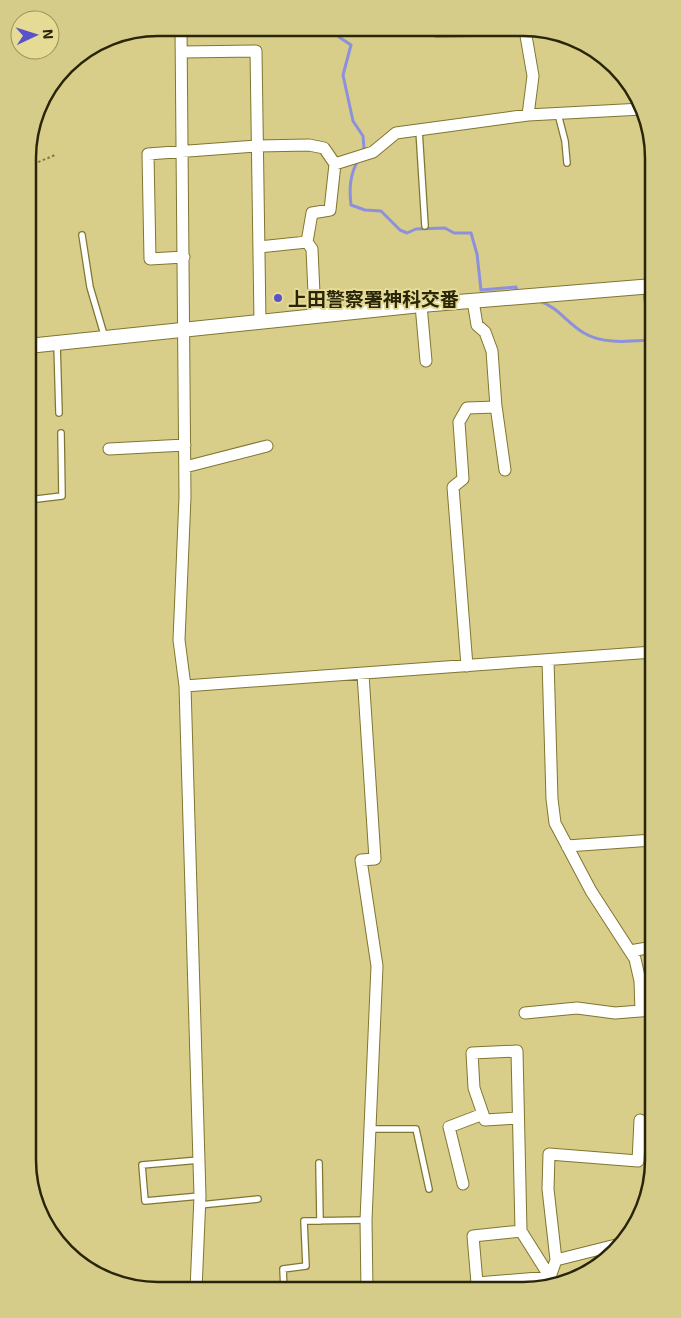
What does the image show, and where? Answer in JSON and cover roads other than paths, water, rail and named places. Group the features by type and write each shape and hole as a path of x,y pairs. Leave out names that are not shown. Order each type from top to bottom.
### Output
{"street":[{"path":"181,36 184,150 185,467 179,640 185,686 199,1160 200,1200 196,1282"},
{"path":"526,36 533,76 528,115"},
{"path":"182,52 256,51 260,322"},
{"path":"335,164 373,152 396,133 528,115 635,110"},
{"path":"184,257 150,259 148,154 257,146 310,145 324,148 335,164 330,210 312,213 307,242 312,249 315,316"},
{"path":"259,247 307,242"},
{"path":"36,345 421,305 645,287"},
{"path":"473,301 477,325 485,332 492,352 504,470"},
{"path":"421,305 426,361"},
{"path":"467,666 453,487 463,479 459,422 467,408 496,406"},
{"path":"109,449 185,445"},
{"path":"185,467 267,446"},
{"path":"185,686 645,653"},
{"path":"548,660 552,799 555,822 591,891 630,951 639,971 641,1011"},
{"path":"363,674 375,858 361,860 377,966 366,1220 367,1282"},
{"path":"567,846 644,841"},
{"path":"630,951 644,949"},
{"path":"526,1013 577,1008 615,1013 644,1011"},
{"path":"518,1118 485,1120 474,1088 472,1053 517,1051 521,1231 551,1278"},
{"path":"463,1184 449,1128 483,1114"},
{"path":"554,1277 556,1260 548,1189 549,1154 638,1161 640,1120"},
{"path":"477,1282 473,1236 521,1231"},
{"path":"556,1260 608,1247"}],"lane":[{"path":"558,114 565,141 567,163"},
{"path":"419,130 425,226"},
{"path":"82,235 90,287 105,338"},
{"path":"57,344 59,413"},
{"path":"36,499 62,496 61,433"},
{"path":"371,1129 416,1129 429,1189"},
{"path":"199,1160 142,1165 144,1201 258,1199"},
{"path":"319,1164 320,1220"},
{"path":"284,1282 283,1269 306,1266 304,1221 366,1220"}],"waterway":[{"path":"339,36 351,45 343,75 353,121 363,136 364,148 362,152"},
{"path":"358,160 351,182 351,205 365,210 381,211 400,230 407,233 416,229 445,228 454,233 471,233 477,254 481,290 516,287 517,293"},
{"path":"539,301 557,311 578,329 592,337 609,341 645,340"}],"place":[{"name":"上田警察署神科交番","path":"278,298"}]}
